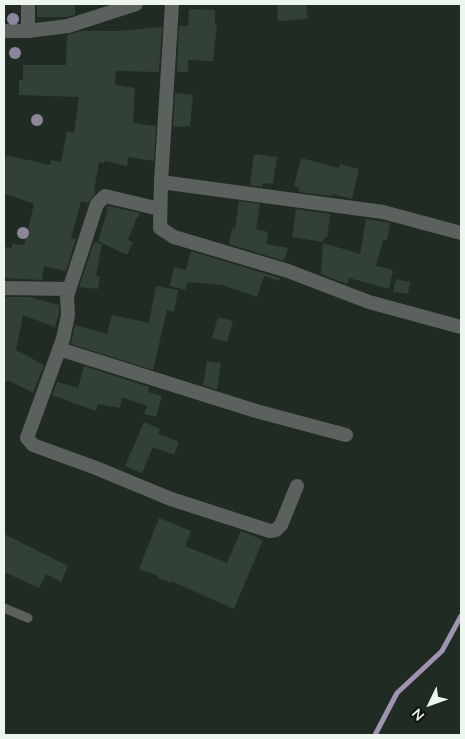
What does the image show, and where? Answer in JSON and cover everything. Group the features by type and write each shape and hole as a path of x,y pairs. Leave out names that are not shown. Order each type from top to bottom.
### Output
{"street":[{"path":"28,4 28,31"},
{"path":"4,31 28,31 68,26 136,4"},
{"path":"172,4 160,228 174,236 288,271 369,302 461,327"},
{"path":"161,182 383,212 461,233"},
{"path":"160,209 108,196 101,198 97,204 67,296 68,315 59,349 27,438 34,445 96,468 170,499 270,531 276,530 281,525 298,486"},
{"path":"4,288 69,289"},
{"path":"59,349 256,411 346,434"}],"lane":[{"path":"4,608 28,618"}],"building":[{"path":"37,4 75,4 75,15 66,17 37,17"},
{"path":"277,4 306,4 308,19 278,21"},
{"path":"189,9 215,10 215,24 217,24 213,61 188,60 188,72 177,72 179,26 188,26"},
{"path":"162,27 159,72 116,71 115,85 135,88 133,123 156,126 154,161 128,157 127,166 105,161 104,163 99,162 94,191 96,192 88,203 81,201 71,238 76,239 66,271 44,266 42,280 4,278 4,247 12,248 12,244 24,245 34,204 4,193 6,155 50,165 51,160 61,162 67,131 74,133 79,97 19,95 19,80 23,80 23,65 66,65 67,35 80,31 118,31"},
{"path":"175,93 193,95 190,126 173,127"},
{"path":"254,154 277,157 273,184 263,183 262,187 250,185"},
{"path":"301,158 339,168 340,164 359,169 352,199 332,194 332,196 299,192 299,188 294,186"},
{"path":"239,201 260,204 256,229 268,232 266,244 288,248 284,261 229,244 232,228 235,229"},
{"path":"108,206 140,213 128,240 133,242 127,255 98,241 108,209 105,208"},
{"path":"296,209 330,214 327,238 324,237 323,242 292,237"},
{"path":"366,219 390,223 387,240 383,240 376,266 393,270 389,289 349,278 347,284 321,274 323,243 360,254"},
{"path":"94,242 102,244 96,276 100,277 98,289 79,287"},
{"path":"191,251 280,278 279,281 264,276 257,297 222,285 187,282 185,290 170,286 174,267 186,270"},
{"path":"396,279 410,282 408,294 393,292"},
{"path":"156,286 178,290 174,312 167,310 153,370 71,344 75,325 107,334 112,315 149,323"},
{"path":"4,297 30,297 59,305 55,327 23,315 16,350 44,365 33,393 10,381 4,381"},
{"path":"218,317 233,321 227,342 212,338"},
{"path":"207,361 221,363 217,390 203,385"},
{"path":"84,366 149,387 148,392 162,396 156,417 144,414 147,406 122,397 120,408 98,404 96,411 52,395 57,382 78,388"},
{"path":"144,422 160,429 158,434 179,442 174,455 153,447 142,473 125,466"},
{"path":"159,518 191,531 185,546 227,563 241,531 263,540 234,609 139,569"},
{"path":"4,534 68,566 61,582 46,574 39,588 4,572"}],"waterway":[{"path":"375,735 397,693 442,651 461,616"}]}
